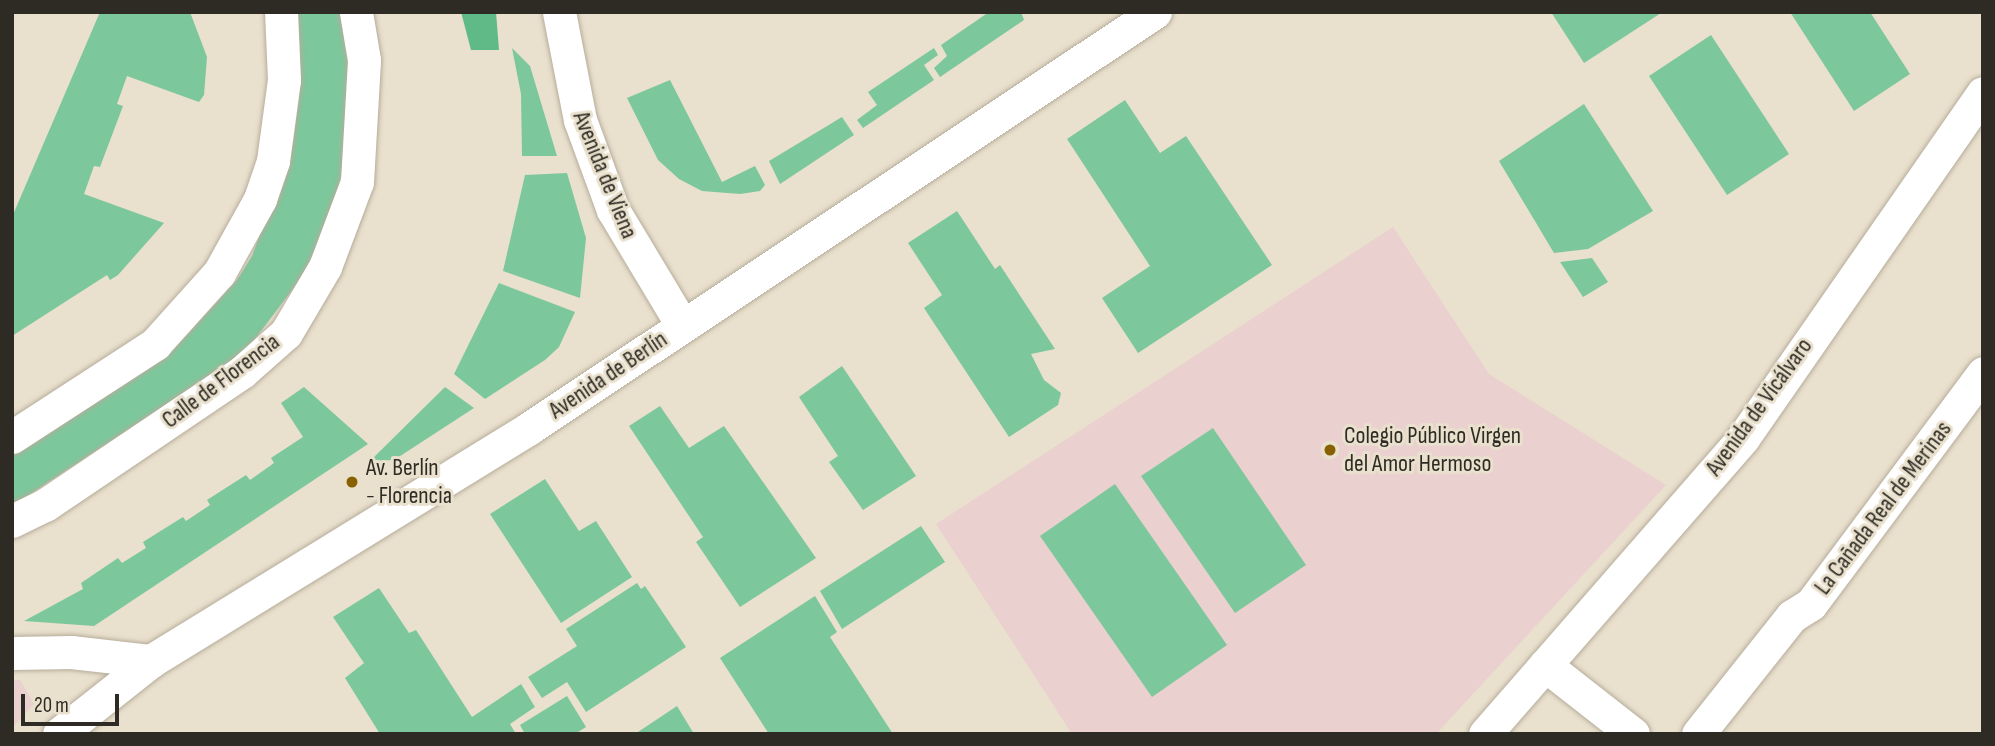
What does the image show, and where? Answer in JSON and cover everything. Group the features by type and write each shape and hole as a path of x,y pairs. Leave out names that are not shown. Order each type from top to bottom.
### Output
{"street":[{"path":"12,437 155,344 219,272 260,199 273,161 284,80 281,12"},
{"name":"Calle de Florencia","path":"12,521 45,505 231,379 286,333 325,267 357,182 364,60 356,12"},
{"name":"Avenida de Viena","path":"559,12 580,120 613,210 682,325"},
{"name":"Avenida de Berlín","path":"59,734 151,661 528,429 1155,12"},
{"name":"Avenida de Vicálvaro","path":"1485,734 1743,438 1983,93"},
{"name":"La Cañada Real de Merinas","path":"1698,734 1792,616 1811,604 1983,373"},
{"path":"12,653 71,652 151,661"},
{"path":"1545,665 1633,734"}],"shaded area":[{"name":"Colegio Público Virgen del Amor Hermoso","path":"1393,227 1489,374 1666,485 1436,734 1072,734 936,524"},
{"path":"20,680 34,704 12,728 12,681"}],"green space":[{"path":"100,12 190,12 207,57 204,95 199,102 127,76 117,104 123,106 100,167 94,166 84,194 164,223 118,275 110,280 107,275 12,336 12,217"},
{"path":"298,12 341,12 349,56 350,107 340,181 329,220 302,277 252,343 223,367 12,506 12,455 174,349 237,280 252,256 293,144 299,97"},
{"path":"461,12 496,12 499,50 471,50"},
{"path":"989,12 1021,12 1024,20 940,77 934,68 947,56 941,45"},
{"path":"1551,12 1661,12 1661,13 1584,63"},
{"path":"1790,12 1870,12 1910,74 1854,111"},
{"path":"1711,35 1789,154 1727,195 1649,76"},
{"path":"512,48 530,66 557,156 522,156 521,94"},
{"path":"934,48 938,55 924,65 934,80 863,128 857,120 877,105 868,92"},
{"path":"670,80 722,182 755,166 765,185 760,191 740,194 702,191 679,179 658,160 627,98"},
{"path":"1125,100 1160,153 1186,136 1272,265 1138,353 1102,298 1150,266 1067,139"},
{"path":"1584,104 1653,211 1588,249 1554,253 1499,161"},
{"path":"842,117 854,135 780,184 769,161"},
{"path":"567,173 586,238 580,298 503,271 525,175"},
{"path":"957,211 995,269 1000,265 1055,349 1031,354 1044,380 1061,393 1058,405 1009,437 924,308 942,295 908,243"},
{"path":"1592,258 1608,282 1583,297 1560,262"},
{"path":"499,283 575,312 559,347 545,360 485,399 454,374"},
{"path":"842,366 916,476 863,510 829,462 838,456 799,397"},
{"path":"304,387 368,444 94,626 24,621 83,589 81,583 118,558 122,563 146,548 143,542 183,517 186,521 210,505 207,500 246,475 250,480 274,463 271,458 303,437 281,403"},
{"path":"445,387 474,408 394,460 370,461"},
{"path":"660,406 689,448 724,426 816,558 740,607 696,542 703,537 629,426"},
{"path":"1213,428 1306,565 1235,613 1141,476"},
{"path":"545,479 579,531 596,521 632,577 561,623 490,514"},
{"path":"1115,484 1227,645 1152,697 1040,536"},
{"path":"921,526 945,562 842,629 820,591"},
{"path":"637,583 641,589 645,586 686,647 586,712 567,682 542,698 528,677 577,646 566,629"},
{"path":"379,588 409,633 416,630 472,717 521,684 535,707 510,724 516,734 380,734 345,678 364,663 333,617"},
{"path":"815,596 837,632 830,637 893,734 769,734 720,658"},
{"path":"567,696 586,727 575,734 525,734 520,725"},
{"path":"677,706 694,734 635,734"}],"place":[{"name":"Colegio Público Virgen del Amor Hermoso","path":"1330,450"},
{"name":"Av. Berlín - Florencia","path":"352,482"}]}
